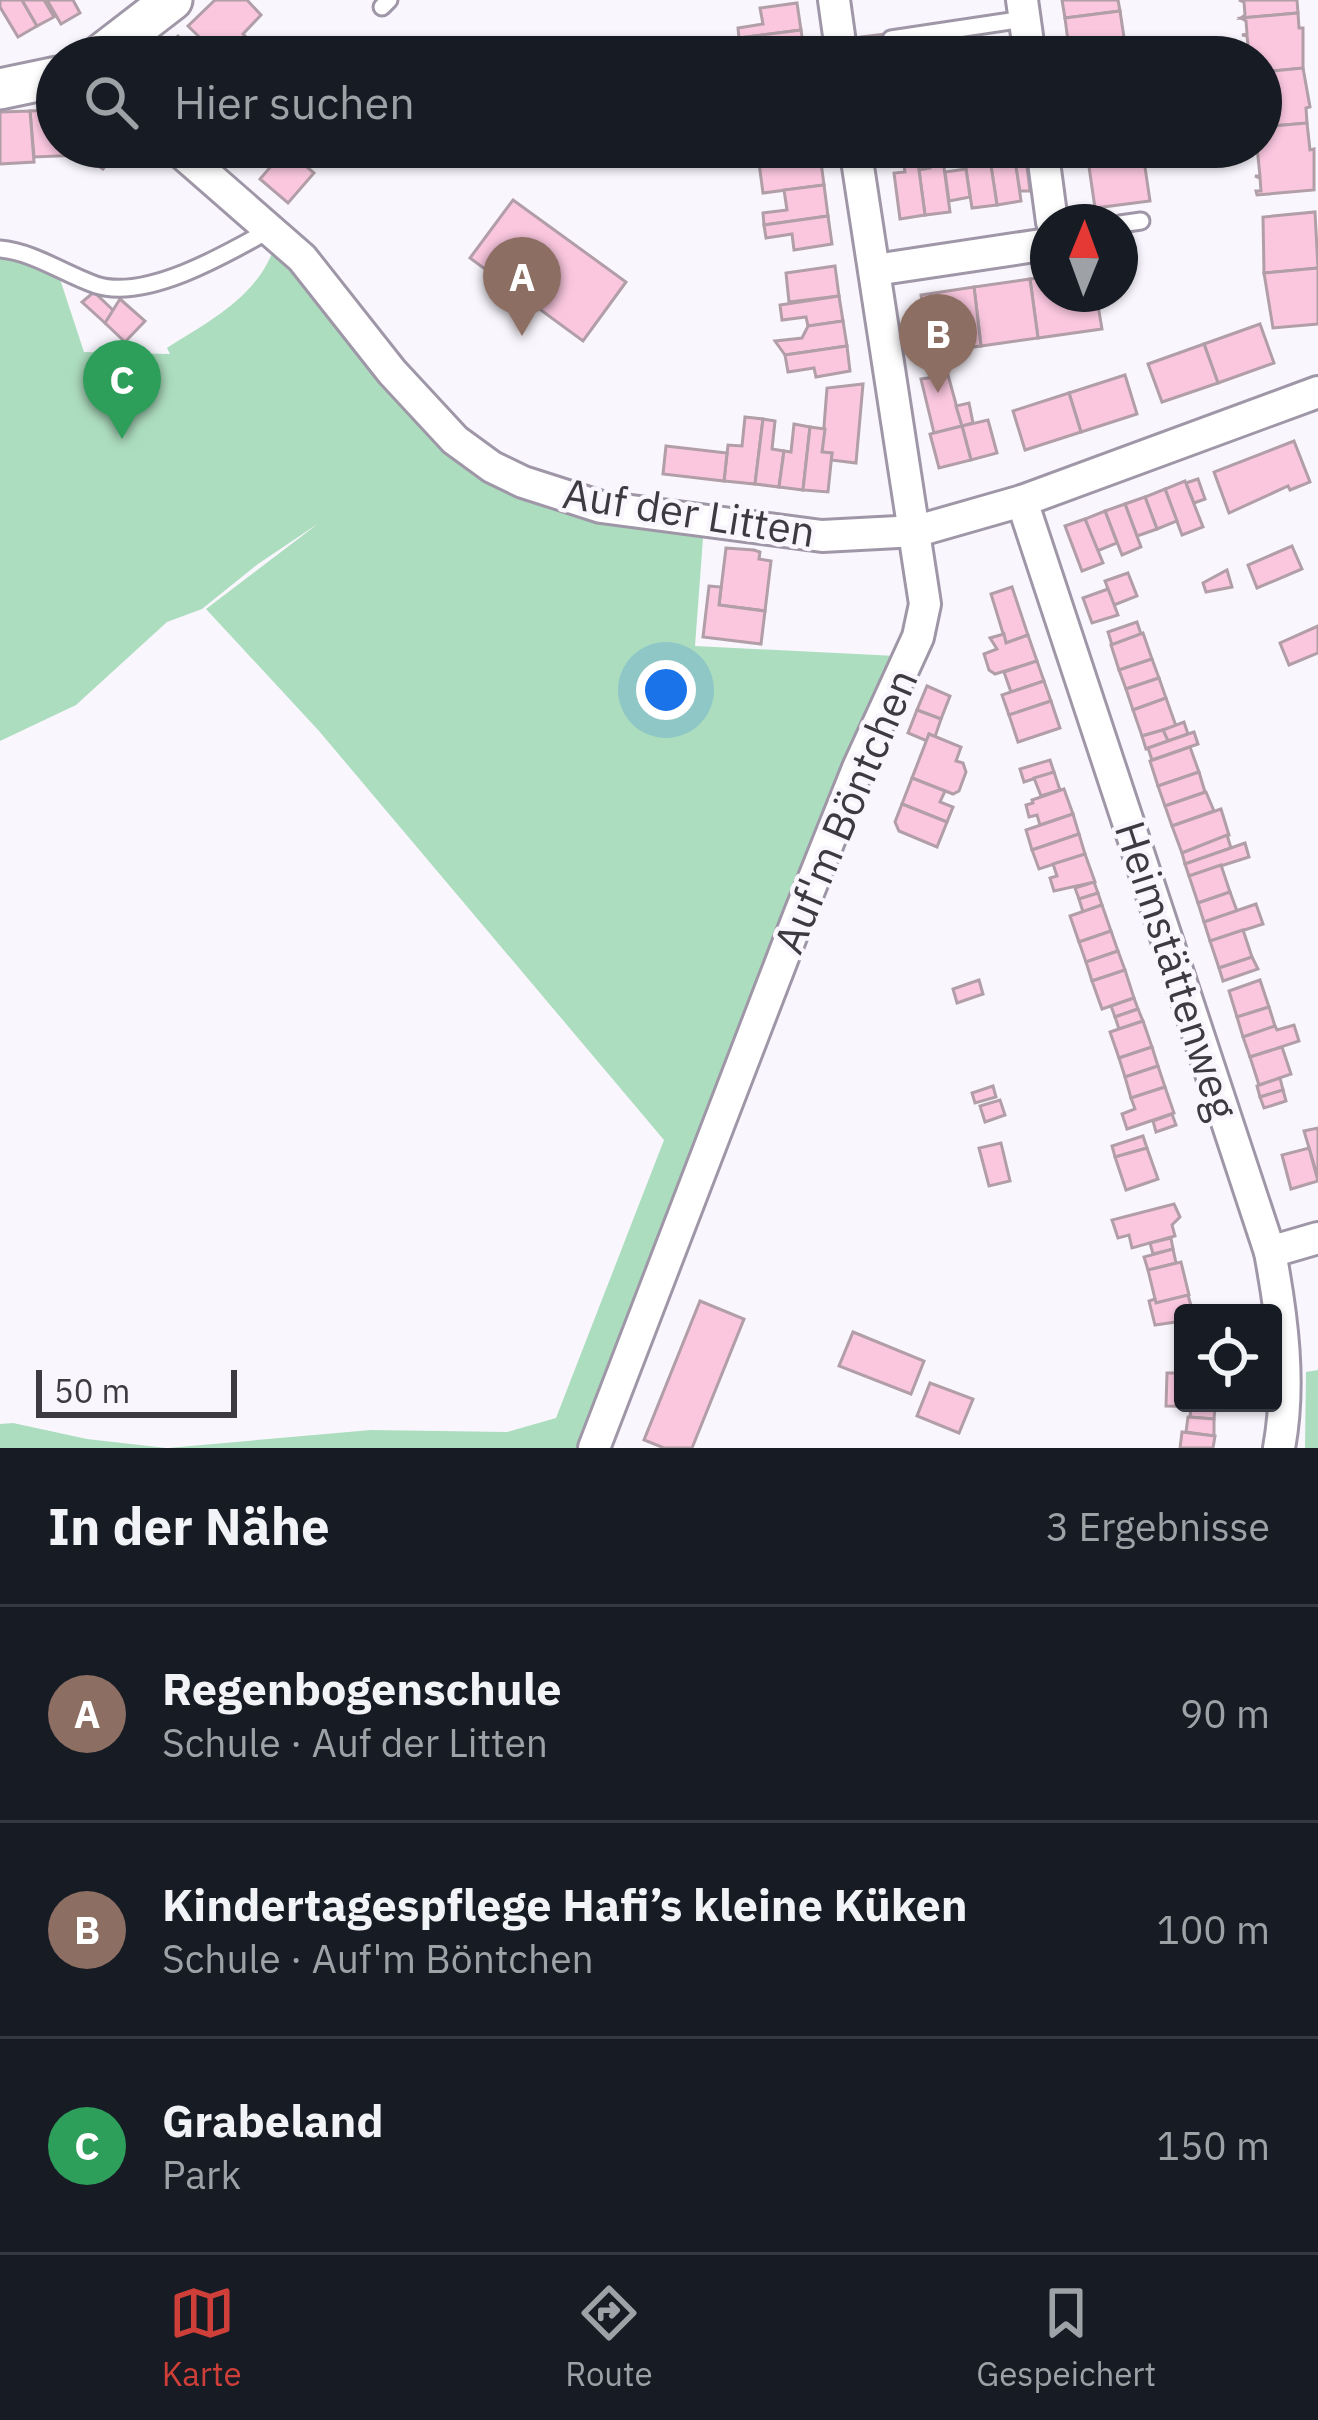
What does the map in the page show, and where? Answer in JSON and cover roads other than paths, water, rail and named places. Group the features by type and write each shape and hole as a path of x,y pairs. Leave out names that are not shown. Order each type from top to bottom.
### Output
{"street":[{"path":"125,36 172,0"},
{"path":"834,0 839,36"},
{"path":"0,89 36,81"},
{"name":"Auf der Litten","path":"200,168 272,229 323,283 392,372 455,440 523,482 602,507 822,536 917,531 1022,501 1318,392"},
{"name":"Auf'm Böntchen","path":"595,1448 808,893 918,637 926,604 859,168"},
{"path":"1045,168 1050,204"},
{"path":"875,270 1030,247"},
{"name":"Heimstättenweg","path":"1022,501 1270,1252 1282,1316 1284,1423 1279,1448"},
{"path":"1270,1252 1318,1238"}],"lane":[{"path":"903,36 1023,9"},
{"path":"0,249 92,284 132,289 197,266 272,229"}],"place":[{"name":"Regenbogenschule","path":"522,336"},
{"name":"Kindertagespflege Hafi’s kleine Küken","path":"938,393"},
{"name":"Grabeland","path":"122,439"}]}
